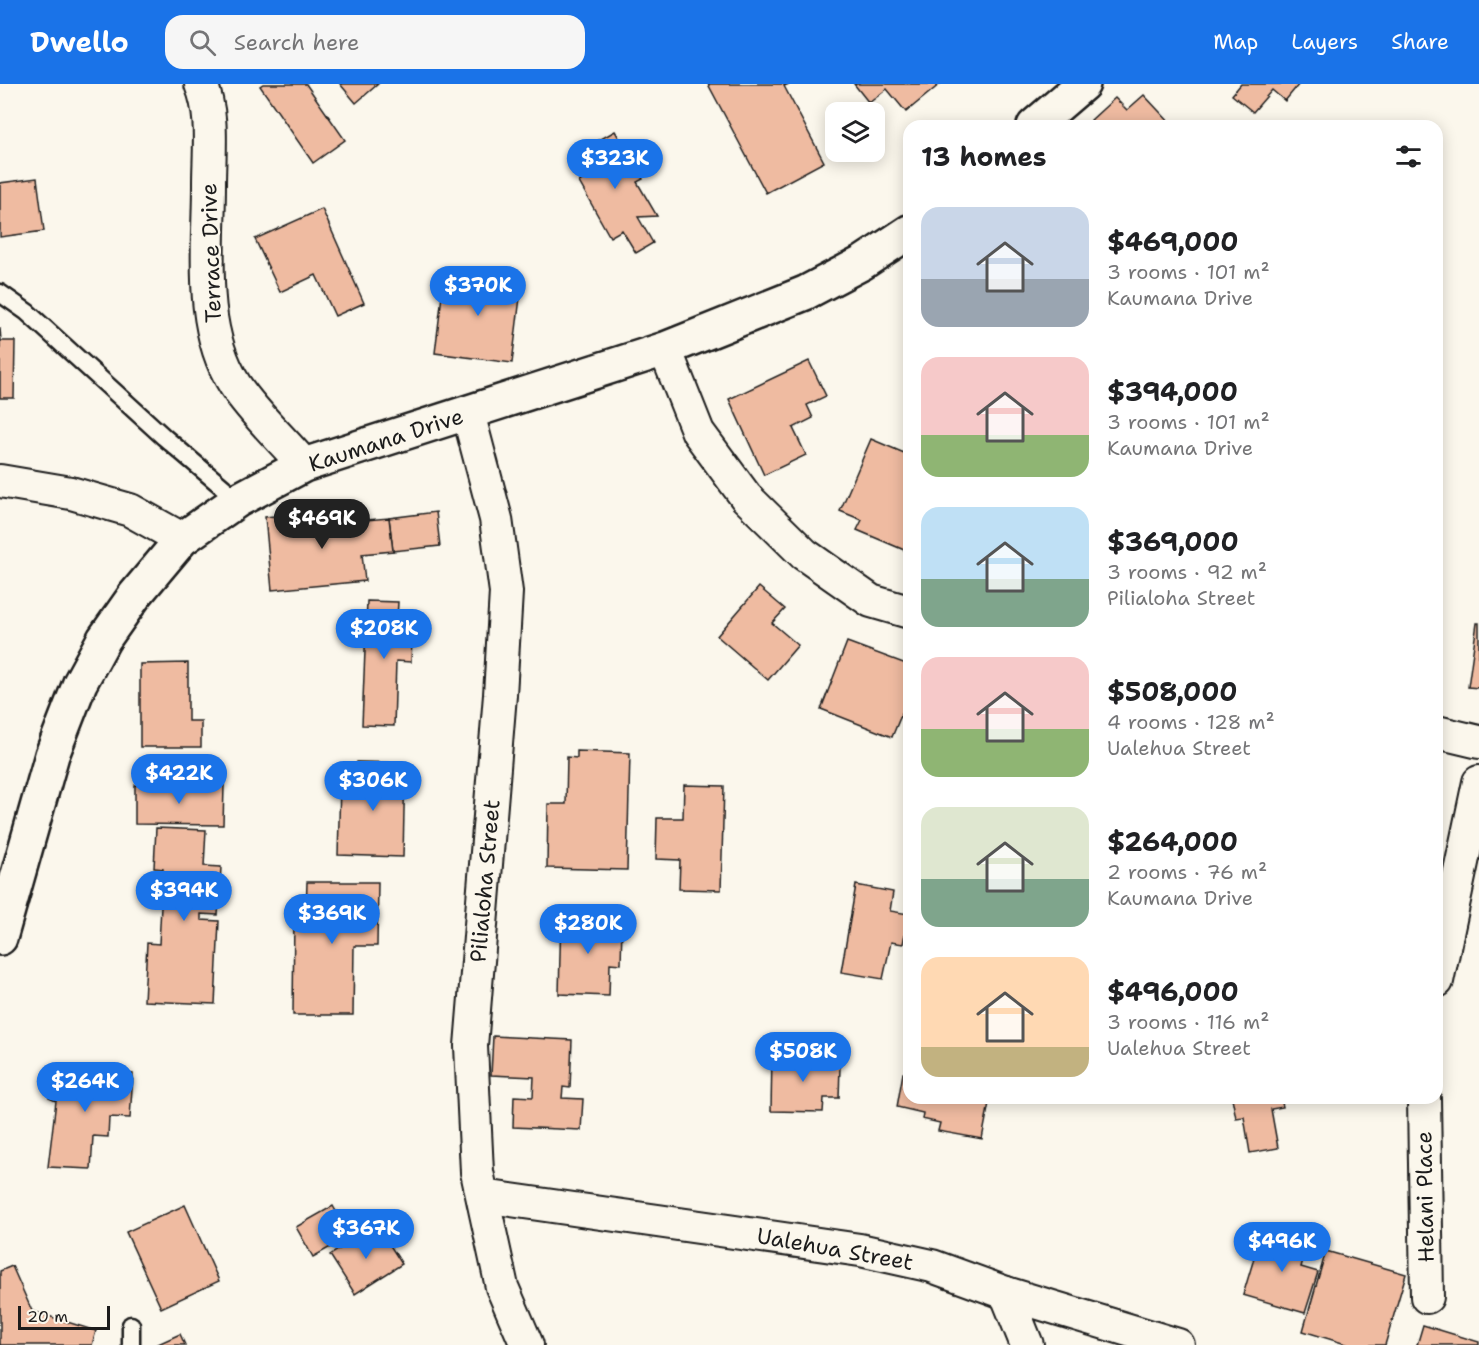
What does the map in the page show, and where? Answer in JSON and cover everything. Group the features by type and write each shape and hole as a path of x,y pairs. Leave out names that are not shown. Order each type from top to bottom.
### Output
{"street":[{"name":"Terrace Drive","path":"201,84 209,114 209,296 212,327 221,358 236,386 304,465"},
{"path":"1041,120 1083,84"},
{"name":"Kaumana Drive","path":"0,938 52,755 80,683 104,639 129,604 182,539 238,500 304,465 665,349 804,293 862,262 903,236"},
{"path":"665,349 698,432 746,497 804,554 871,601 903,610"},
{"name":"Pilialoha Street","path":"468,413 496,519 506,592 500,695 471,1046 477,1172 502,1287 527,1345"},
{"path":"0,481 71,493 130,510 182,539"},
{"path":"1443,733 1479,742"},
{"path":"1443,953 1479,782"},
{"name":"Helani Place","path":"1424,1104 1427,1297"},
{"name":"Ualehua Street","path":"483,1196 860,1250 932,1266 1006,1293 1178,1345"},
{"path":"1006,1293 1027,1345"}],"lane":[{"path":"0,293 27,312 164,437 238,500"},
{"path":"131,1325 131,1345"}],"building":[{"path":"263,84 306,84 345,140 313,163 260,86"},
{"path":"340,84 378,84 356,103"},
{"path":"708,84 789,84 784,86 824,162 766,193"},
{"path":"854,84 940,84 906,112 887,89 868,102"},
{"path":"1241,84 1299,84 1285,101 1272,90 1253,112 1232,95"},
{"path":"1144,95 1167,120 1091,120 1115,98 1127,110"},
{"path":"615,131 643,179 637,182 657,216 638,217 653,243 636,253 622,230 610,237 579,182 586,178 573,155"},
{"path":"37,178 44,231 0,237 0,183"},
{"path":"322,209 364,303 335,316 316,275 280,292 255,239"},
{"path":"445,271 522,281 512,363 435,353"},
{"path":"0,328 1,341 15,341 14,398 0,398"},
{"path":"809,361 826,396 807,405 813,418 793,428 806,455 764,475 729,399"},
{"path":"871,439 903,452 903,549 857,530 862,520 840,511"},
{"path":"436,512 440,546 393,551 389,518"},
{"path":"307,513 308,525 389,518 393,551 362,554 365,581 272,590 265,517"},
{"path":"759,587 785,609 772,623 798,645 768,680 717,636"},
{"path":"367,601 398,602 397,618 413,619 411,662 396,661 394,726 362,725"},
{"path":"1477,623 1479,623 1479,688 1468,687"},
{"path":"847,642 903,663 903,713 892,737 821,709"},
{"path":"188,663 188,721 201,721 201,747 140,747 140,664"},
{"path":"577,751 630,753 627,870 547,868 548,804 566,804 567,757 577,758"},
{"path":"357,762 405,763 403,857 338,855 340,787 356,787"},
{"path":"135,785 224,785 223,825 135,824"},
{"path":"684,785 724,786 721,890 679,889 680,860 656,859 657,818 683,818"},
{"path":"156,828 206,830 204,866 221,867 218,915 201,914 201,920 219,921 215,1004 144,1001 147,943 159,944 163,869 154,868"},
{"path":"307,882 378,882 377,946 354,946 353,1015 293,1015 294,913 306,913"},
{"path":"856,885 893,892 890,911 903,913 903,944 891,942 883,979 841,972"},
{"path":"561,916 606,917 608,925 622,926 621,964 610,963 609,996 559,994"},
{"path":"493,1036 572,1040 570,1088 563,1087 562,1098 583,1099 581,1130 513,1127 514,1096 533,1097 534,1077 491,1075"},
{"path":"772,1055 833,1056 832,1066 840,1066 839,1098 824,1098 823,1112 771,1111"},
{"path":"51,1069 133,1074 130,1118 109,1117 108,1137 93,1136 91,1169 48,1167 56,1101 49,1098"},
{"path":"903,1073 903,1104 989,1104 982,1139 938,1131 940,1123 922,1119 923,1113 897,1107"},
{"path":"1233,1104 1282,1104 1283,1107 1271,1109 1278,1148 1250,1153 1244,1117 1236,1118"},
{"path":"185,1205 219,1281 161,1308 126,1232"},
{"path":"333,1206 350,1236 313,1257 296,1227"},
{"path":"377,1225 402,1264 355,1294 330,1255"},
{"path":"1275,1227 1309,1238 1301,1267 1318,1272 1305,1313 1243,1295 1258,1245 1269,1248"},
{"path":"1326,1251 1406,1274 1385,1345 1349,1345 1303,1331"},
{"path":"12,1266 32,1311 96,1331 92,1345 0,1345 0,1271"},
{"path":"1423,1325 1479,1342 1479,1345 1417,1345"},
{"path":"180,1334 185,1345 156,1345"}]}
